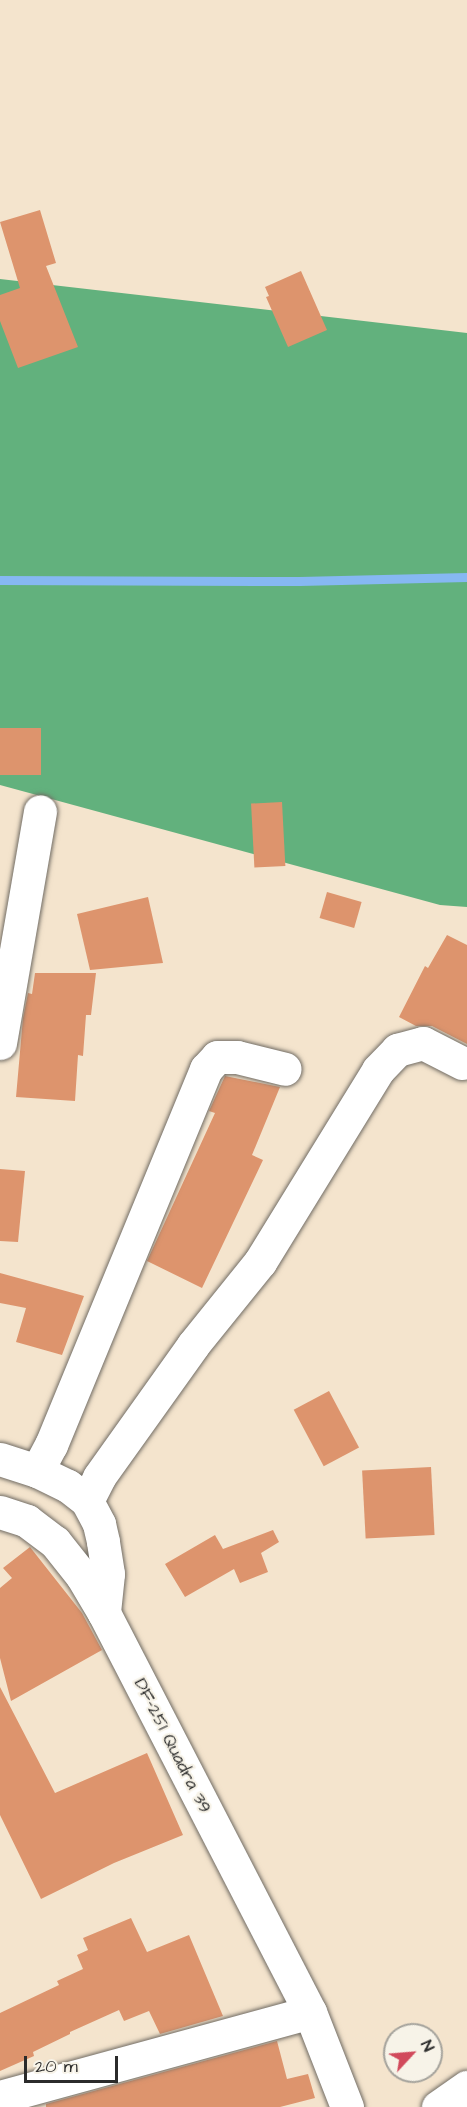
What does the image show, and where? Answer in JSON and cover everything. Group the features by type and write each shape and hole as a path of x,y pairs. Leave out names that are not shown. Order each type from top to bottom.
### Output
{"street":[{"path":"0,1043 40,811"},
{"path":"87,1501 99,1477 193,1345 260,1262 378,1070 397,1050 423,1043 462,1063"},
{"path":"37,1471 55,1434 206,1069 217,1057 237,1057 285,1069"},
{"path":"0,1459 37,1471 68,1486 87,1501 99,1524 108,1574 104,1613"},
{"name":"DF-251 Quadra 39","path":"0,1512 27,1521 55,1542 82,1576 104,1613 310,2012 347,2107"},
{"path":"0,2097 310,2012"},
{"path":"438,2107 467,2087"}],"green space":[{"path":"0,279 467,333 467,907 440,905 0,785"}],"building":[{"path":"40,210 56,263 46,266 78,347 18,368 0,321 0,295 20,288 0,222"},
{"path":"301,271 327,330 288,347 266,297 269,296 265,287"},
{"path":"0,728 41,728 41,775 0,775"},
{"path":"282,802 285,866 254,868 251,804"},
{"path":"327,892 362,902 354,928 320,918"},
{"path":"148,897 163,963 90,970 77,914"},
{"path":"447,935 467,945 467,1044 432,1026 416,1026 399,1017 425,966 428,968"},
{"path":"35,973 96,973 91,1015 86,1015 83,1056 78,1055 75,1101 16,1097 23,1018 28,993 32,994"},
{"path":"225,1076 280,1087 252,1155 263,1160 202,1288 147,1261 215,1113 209,1111"},
{"path":"0,1169 25,1171 18,1242 0,1241"},
{"path":"0,1273 84,1296 62,1355 16,1342 26,1308 0,1303"},
{"path":"329,1391 359,1448 324,1466 294,1410"},
{"path":"431,1467 435,1535 366,1539 362,1471"},
{"path":"273,1530 279,1542 261,1553 268,1572 240,1583 234,1569 185,1597 165,1564 215,1535 223,1549"},
{"path":"30,1547 82,1613 102,1650 11,1701 0,1658 0,1588 12,1578 3,1568"},
{"path":"0,1687 55,1793 147,1753 183,1835 114,1863 41,1899 0,1815"},
{"path":"131,1918 147,1952 189,1935 223,2016 160,2034 149,2011 124,2021 119,2010 70,2032 33,2052 34,2056 0,2071 0,2013 59,1985 57,1981 83,1969 77,1955 88,1950 83,1938"},
{"path":"277,2041 287,2079 308,2074 315,2098 280,2107 46,2107 46,2104"}],"waterway":[{"path":"0,580 299,581 467,577"}]}
